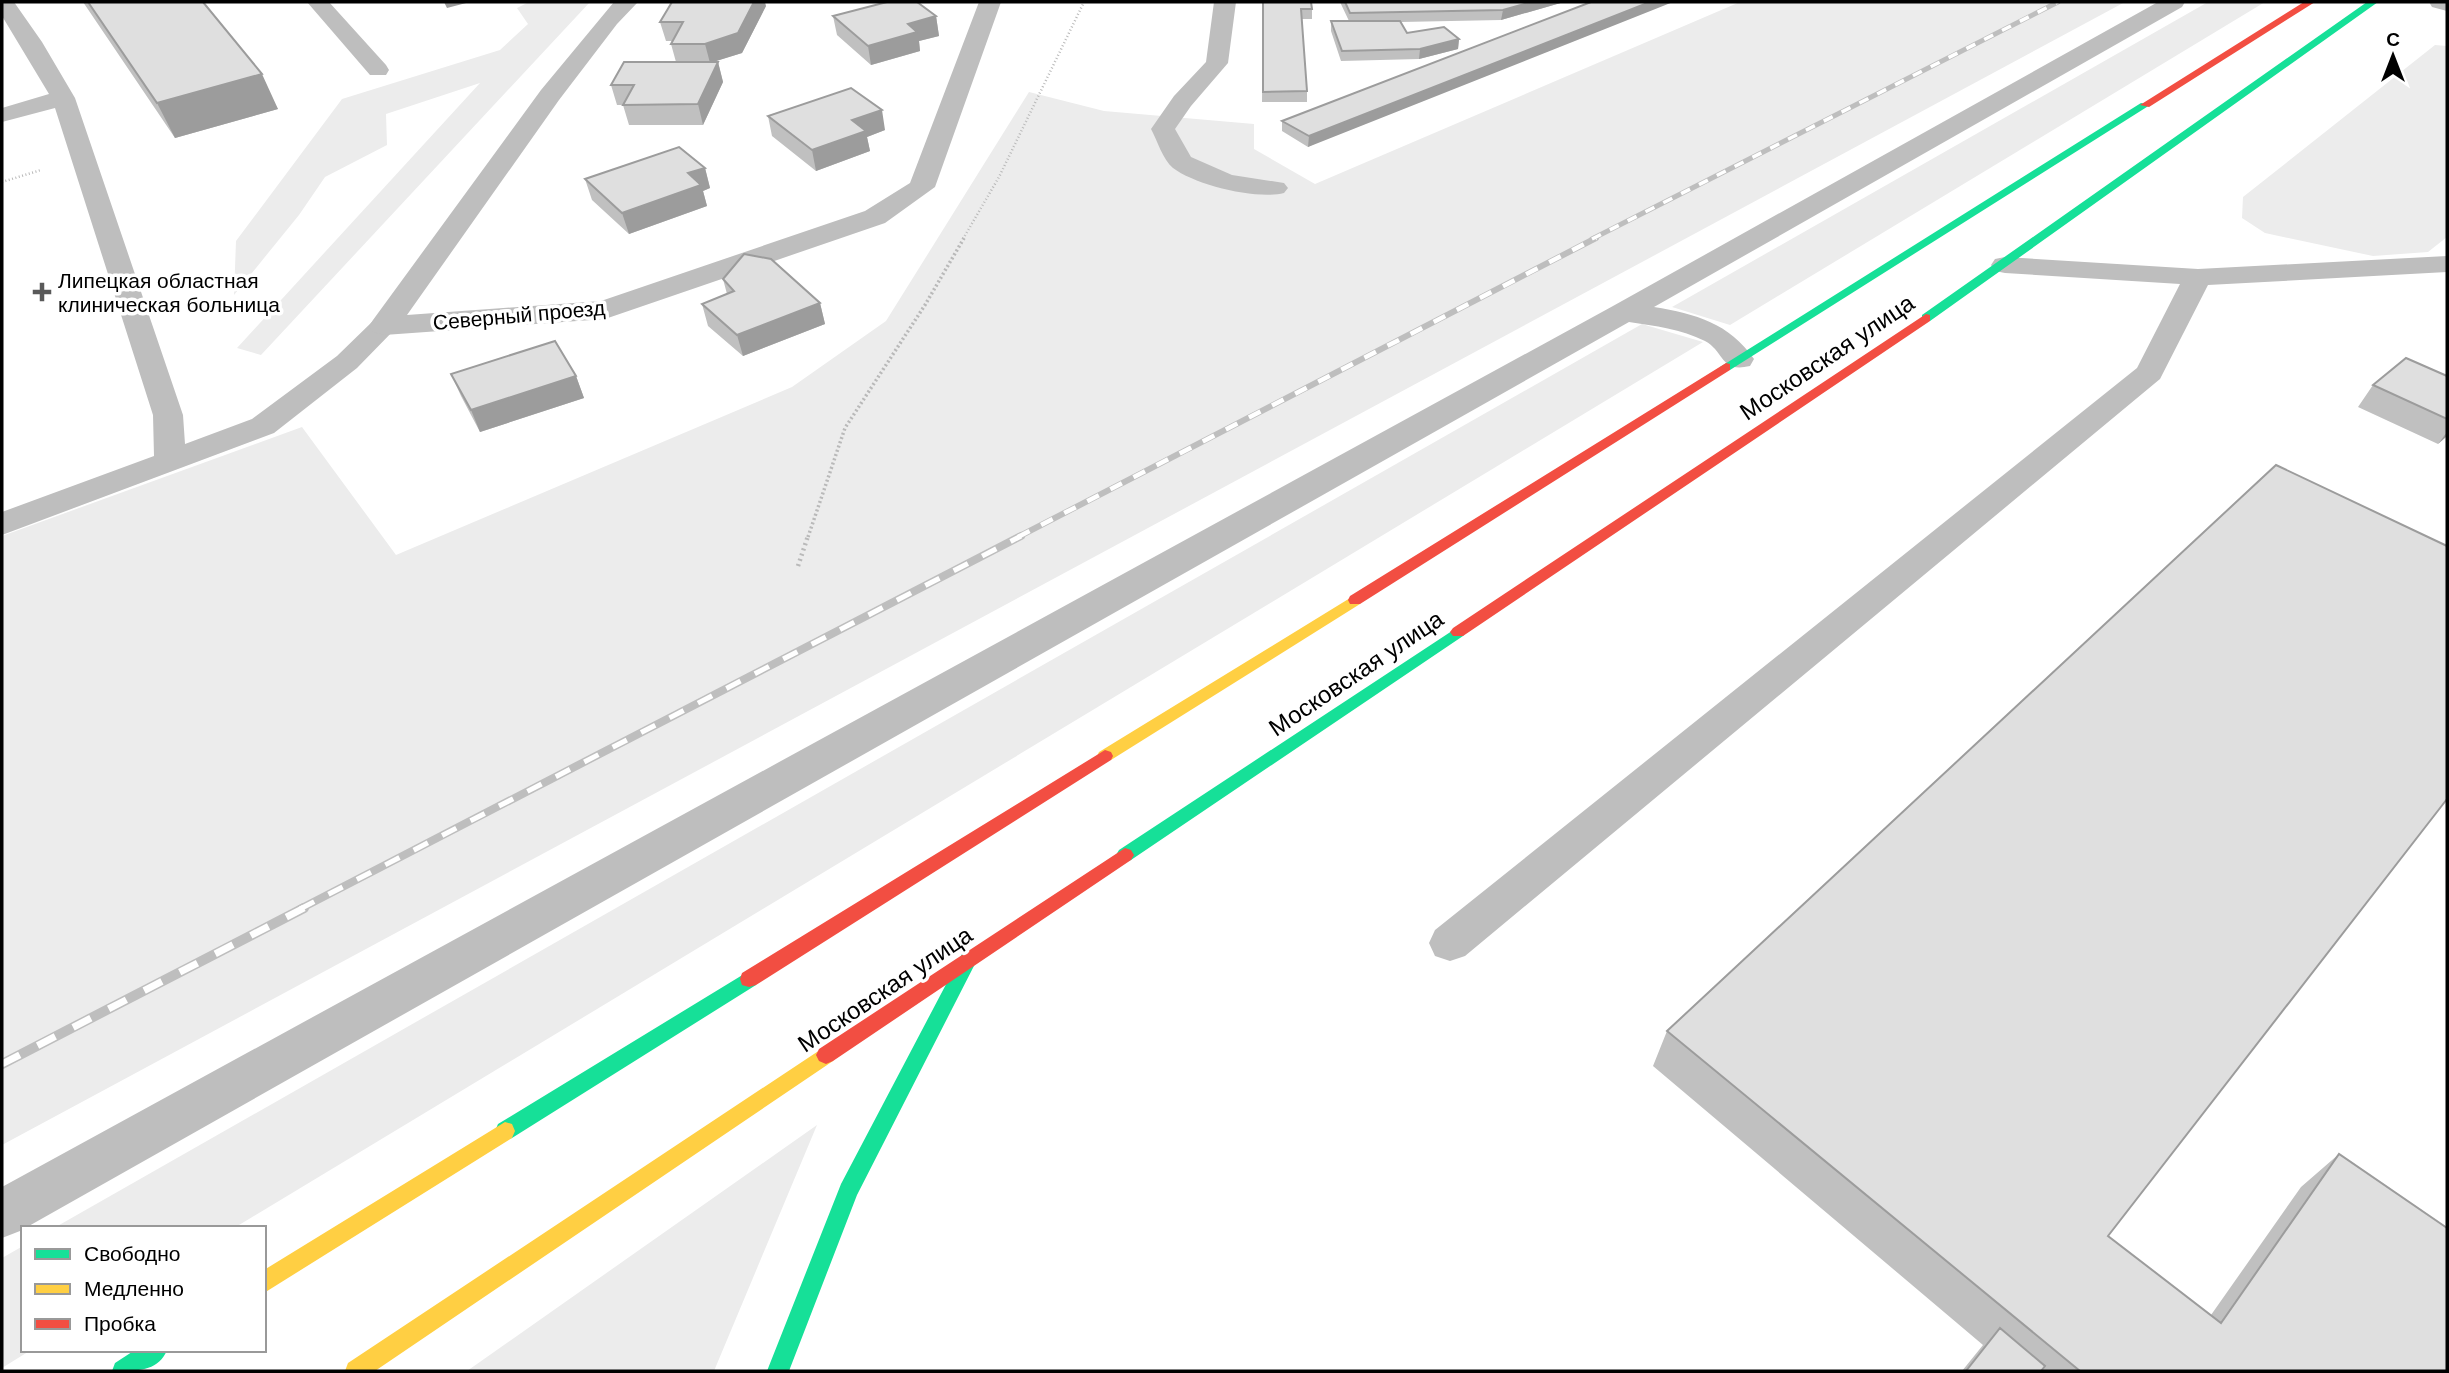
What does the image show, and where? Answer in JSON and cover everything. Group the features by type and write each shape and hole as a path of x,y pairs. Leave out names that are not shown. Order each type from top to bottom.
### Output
{"main road":[{"name":"Московская улица","path":"266,1281 2309,2"},
{"name":"Московская улица","path":"356,1371 2005,265 2373,2"},
{"path":"778,1371 848,1191 968,960"},
{"path":"122,1371 153,1352"},
{"path":"141,1371 155,1352"}],"street":[{"name":"Северный проезд","path":"384,326 550,95 609,19 627,2"},
{"name":"Северный проезд","path":"384,326 605,310 875,217 922,187 989,2"},
{"path":"2,1214 1624,312 2174,2"},
{"path":"1624,312 1678,320 1718,336 1739,359"}],"lane":[{"path":"3,2 31,42 62,98 85,158 168,415 170,461"},
{"path":"318,2 378,70"},
{"path":"1225,2 1217,63 1182,101 1163,129 1181,162 1227,182 1275,188"},
{"path":"2440,2 2447,5"},
{"path":"2,115 62,98"},
{"path":"2005,265 2198,276 2447,264"},
{"path":"1450,943 2149,373 2198,276"},
{"path":"2,524 263,426 348,362 384,326"}],"path":[{"path":"798,566 845,428 925,305 999,177 1084,2"}],"shaded area":[{"path":"529,2 590,2 261,355 237,348 480,83 386,114 387,145 325,177 299,215 234,295 236,241 342,99 500,50 528,24 517,8"},
{"path":"1740,2 2125,2 2,1145 2,536 302,427 396,555 792,387 886,321 1029,92 1104,111 1254,124 1254,149 1315,184"},
{"path":"2208,2 2265,2 1730,325 1672,307"},
{"path":"2435,45 2447,46 2447,237 2428,252 2373,256 2265,233 2242,218 2243,197"},
{"path":"1642,324 1703,342 237,1226 58,1226"},
{"path":"817,1125 714,1371 467,1371"},
{"path":"21,1247 21,1352 28,1352 2,1368 2,1258"}],"building":[{"path":"88,2 203,2 262,74 157,103"},
{"path":"672,2 754,2 738,33 705,44 671,44 683,22 660,22"},
{"path":"887,2 917,2 936,16 908,24 917,32 868,46 833,16"},
{"path":"1263,2 1311,2 1312,9 1301,9 1307,91 1263,92"},
{"path":"1345,2 1531,2 1503,10 1350,13"},
{"path":"1591,2 1650,2 1309,136 1282,121"},
{"path":"1331,21 1400,21 1407,33 1444,27 1459,39 1420,49 1342,51"},
{"path":"624,62 718,62 698,104 623,105 634,85 611,85"},
{"path":"851,88 882,110 852,120 866,131 812,150 768,116"},
{"path":"679,147 705,168 688,173 701,185 622,213 585,179"},
{"path":"744,254 771,259 820,303 737,335 702,304 734,291 723,279"},
{"path":"555,341 576,376 471,410 451,374"},
{"path":"2406,358 2447,376 2447,419 2373,385"},
{"path":"2276,465 2447,546 2447,799 2108,1236 2221,1323 2339,1154 2447,1228 2447,1371 2080,1371 1667,1031"},
{"path":"2000,1328 2045,1366 2041,1371 1966,1371"}],"railway":[{"path":"1592,239 2058,2"},
{"path":"1018,537 1596,238"},
{"path":"300,909 1021,536"},
{"path":"2,1064 304,908"}],"traffic: fast":[{"path":"1926,318 2373,2"},
{"path":"1726,367 2145,105"},
{"path":"1125,855 1458,632"},
{"path":"778,1371 848,1191 968,960"},
{"path":"505,1131 749,979"},
{"path":"123,1371 153,1352"}],"traffic: slow":[{"path":"1105,756 1355,600"},
{"path":"356,1371 826,1055"},
{"path":"266,1281 505,1131"}],"traffic: jam":[{"path":"2145,105 2310,2"},
{"path":"1458,632 1926,318"},
{"path":"1355,600 1726,367"},
{"path":"749,979 1105,756"},
{"path":"826,1055 1125,855"}],"place":[{"name":"Липецкая областная клиническая больница","path":"42,292"}]}
